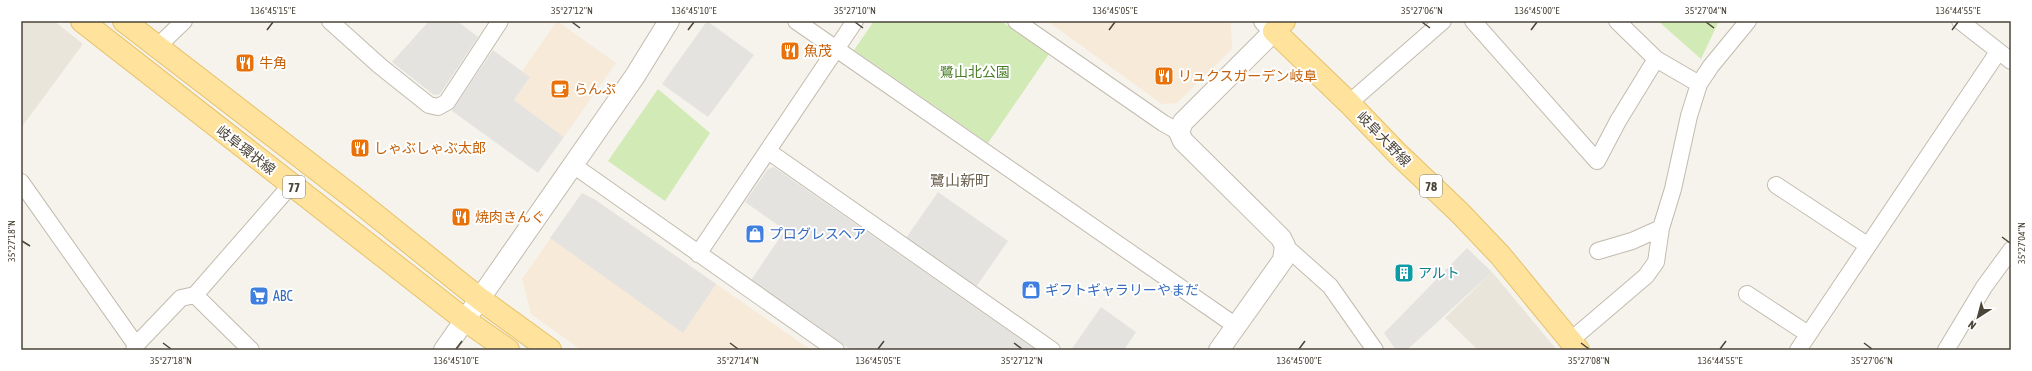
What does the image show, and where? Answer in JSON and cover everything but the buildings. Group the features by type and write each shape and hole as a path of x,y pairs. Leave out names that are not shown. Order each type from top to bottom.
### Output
{"main road":[{"name":"岐阜環状線","path":"82,21 465,320 508,350"},
{"name":"岐阜環状線","path":"124,21 157,48 354,198 480,299 550,350"},
{"name":"岐阜大野線","path":"1274,24 1349,103 1500,255 1575,345"}],"street":[{"path":"157,48 184,21"},
{"path":"330,21 411,90 429,104 438,107 447,102 500,21"},
{"path":"444,350 635,76 669,21"},
{"path":"796,21 1236,326"},
{"path":"698,254 855,21"},
{"path":"1016,21 1163,123 1179,132 1183,141 1281,238 1285,246 1330,286 1375,350"},
{"path":"1349,103 1443,21"},
{"path":"1473,21 1597,161 1618,121 1656,59"},
{"path":"1617,21 1656,59 1699,84"},
{"path":"1575,345 1646,276 1656,262 1661,228 1673,189 1689,116 1699,84 1711,66 1748,21"},
{"path":"1798,350 1867,244 2004,56 1960,21"},
{"path":"1179,132 1182,122 1274,24"},
{"path":"768,152 1052,350"},
{"path":"573,165 836,350"},
{"path":"21,182 135,347 181,298 195,295 291,185"},
{"path":"1776,185 1867,244"},
{"path":"1598,251 1632,241 1661,228"},
{"path":"1219,350 1283,260 1285,246"},
{"path":"1946,350 1984,287 2011,250"},
{"path":"1747,294 1808,334"},
{"path":"195,295 251,350"}],"shaded area":[{"path":"21,21 54,21 83,44 21,128"},
{"path":"429,21 457,21 478,37 440,94 434,95 392,62"},
{"name":"らんぷ","path":"557,21 616,63 564,137 514,100 530,77 522,71"},
{"path":"707,21 754,55 708,117 662,84"},
{"name":"リュクスガーデン岐阜","path":"1047,21 1231,21 1232,49 1177,103 1162,104"},
{"path":"493,50 530,77 514,100 564,137 538,173 452,111"},
{"path":"774,167 1036,350 851,350 751,280 785,230 745,202 768,169"},
{"path":"938,192 1008,241 976,287 906,238"},
{"path":"582,193 594,199 811,350 581,350 531,314 522,279"},
{"path":"582,193 594,199 716,284 683,333 550,238"},
{"path":"1467,248 1492,272 1407,350 1396,350 1384,333"},
{"path":"1492,272 1557,350 1478,350 1445,318"},
{"path":"1101,307 1136,332 1124,350 1071,350"}],"green space":[{"name":"鷺山北公園","path":"874,21 1001,21 1049,54 988,143 854,50"},
{"path":"1658,21 1719,21 1701,59"},
{"path":"658,89 710,133 665,201 608,161"}],"place":[{"name":"魚茂","path":"790,51"},
{"name":"牛角","path":"245,63"},
{"name":"リュクスガーデン岐阜","path":"1164,76"},
{"name":"らんぷ","path":"560,89"},
{"name":"しゃぶしゃぶ太郎","path":"360,148"},
{"name":"焼肉きんぐ","path":"461,217"},
{"name":"プログレスヘア","path":"755,234"},
{"name":"アルト","path":"1404,273"},
{"name":"ギフトギャラリーやまだ","path":"1031,290"},
{"name":"ABC","path":"259,296"}],"district":[{"name":"鷺山新町","path":"960,180"}]}
